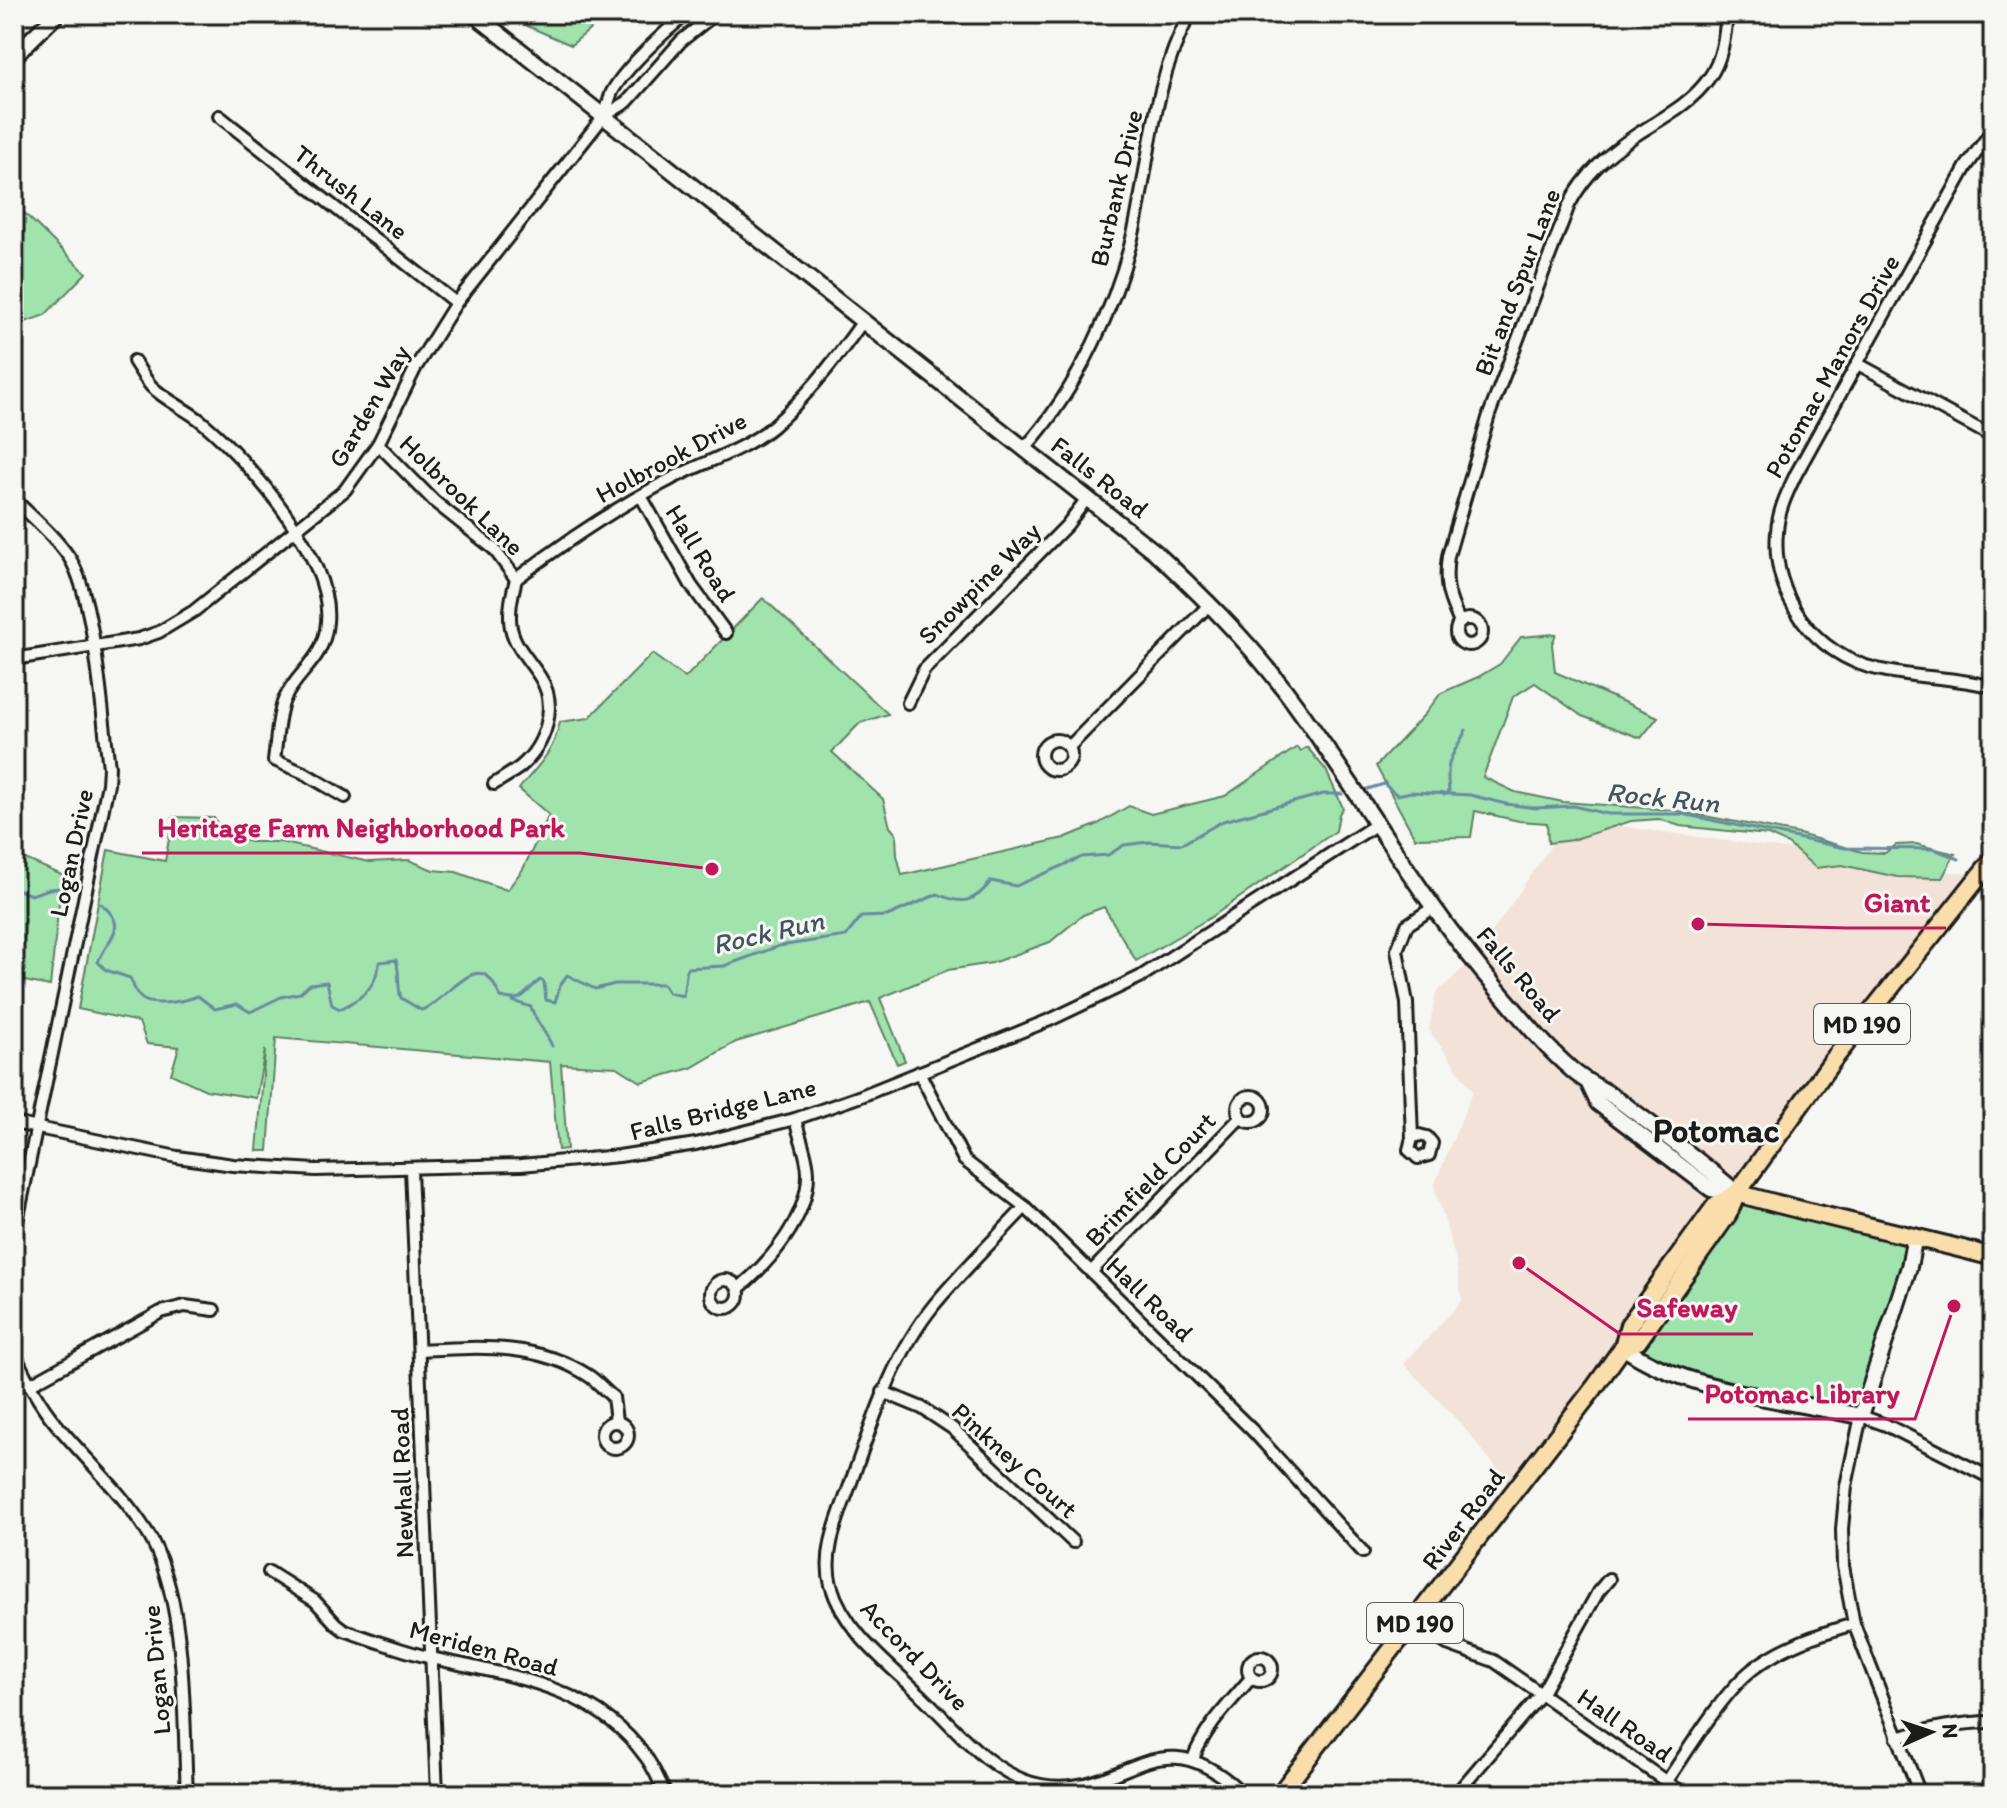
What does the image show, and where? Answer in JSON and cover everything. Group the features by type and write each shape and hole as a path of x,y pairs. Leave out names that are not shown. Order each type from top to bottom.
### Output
{"main road":[{"path":"14,56 57,14"},
{"name":"Falls Road","path":"474,14 1088,497 1155,552 1210,604 1284,690 1434,907 1496,989 1569,1068 1589,1084 1604,1089 1737,1193 1993,1257"},
{"name":"River Road","path":"1280,1794 1414,1624 1623,1347 1629,1325 1716,1205 1737,1193 1833,1060 1993,859"},
{"path":"1623,1347 1644,1362 1680,1377 1861,1416 1909,1267 1915,1236"}],"street":[{"path":"604,116 613,91 629,71 668,29 687,14"},
{"path":"604,116 627,102 681,41 715,14"},
{"name":"Burbank Drive","path":"1024,449 1040,431 1073,378 1112,300 1134,228 1163,80 1190,14"},
{"name":"Bit and Spur Lane","path":"1460,623 1447,593 1445,577 1448,556 1489,415 1569,205 1581,182 1606,157 1669,116 1708,79 1717,64 1727,14"},
{"name":"Thrush Lane","path":"219,116 456,303"},
{"name":"Garden Way","path":"14,659 139,639 175,623 345,490 378,444 416,367 456,303 604,116"},
{"name":"Potomac Manors Drive","path":"1993,129 1966,167 1782,504 1776,554 1792,608 1808,629 1844,657 1876,669 1964,680 1993,687"},
{"name":"Holbrook Drive","path":"516,579 570,537 675,477 732,452 770,428 819,377 863,321"},
{"path":"134,361 152,387 200,420 240,456 265,486 319,569 327,598 327,623 318,655 296,680 283,702 274,760 345,797"},
{"path":"1858,364 1993,437"},
{"name":"Holbrook Lane","path":"378,444 435,502 494,549 516,579 511,602 511,629 544,684 549,700 548,717 545,732 531,754 521,766 494,784"},
{"name":"Hall Road","path":"641,496 691,585 726,633"},
{"name":"Snowpine Way","path":"908,703 924,670 1067,525 1088,497"},
{"name":"Logan Drive","path":"14,499 51,536 77,571 93,647 109,767 14,1236"},
{"path":"1069,747 1210,604"},
{"name":"Falls Bridge Lane","path":"14,1123 233,1165 316,1170 521,1165 619,1156 696,1144 795,1119 1052,1019 1140,977 1377,824"},
{"path":"1412,1138 1407,1003 1397,950 1402,931 1407,925 1434,907"},
{"name":"Hall Road","path":"919,1072 964,1160 1025,1207 1253,1431 1363,1552"},
{"name":"Brimfield Court","path":"1091,1272 1241,1117"},
{"path":"738,1289 757,1273 795,1222 802,1205 808,1170 795,1119"},
{"name":"Newhall Road","path":"411,1169 437,1794"},
{"name":"Accord Drive","path":"1025,1207 933,1306 906,1347 883,1392 834,1528 828,1558 830,1583 842,1613 872,1648 980,1752 1018,1779 1044,1785 1072,1786 1155,1759 1193,1759"},
{"path":"29,1385 161,1312 185,1306 214,1310"},
{"path":"419,1350 507,1347 561,1364 589,1376 613,1397 616,1421"},
{"name":"Logan Drive","path":"14,1352 29,1385 55,1424 113,1487 149,1535 173,1595 180,1658 187,1794"},
{"name":"Pinkney Court","path":"883,1392 922,1408 952,1428 1073,1542"},
{"path":"1920,1794 1854,1624 1843,1566 1846,1486 1861,1416 1886,1425 1993,1479"},
{"name":"Meriden Road","path":"269,1572 315,1601 344,1630 431,1658 492,1670 561,1690 601,1712 646,1756 666,1794"},
{"path":"1456,1794 1542,1693 1598,1592 1609,1579"},
{"name":"Hall Road","path":"1414,1624 1447,1644 1494,1661 1684,1794"},
{"path":"1667,1781 1730,1694 1752,1670 1792,1645 1854,1624"},
{"path":"1243,1794 1225,1776 1193,1759 1200,1740 1251,1678"},
{"path":"1897,1738 1939,1726 1993,1722"}],"shaded area":[{"path":"1569,819 1980,876 1515,1490 1461,1424 1404,1364 1462,1301 1456,1259 1434,1186 1473,1091 1429,1030 1436,993 1474,959"}],"green space":[{"path":"500,14 576,14 593,27 571,45"},
{"path":"14,203 86,273 45,315 14,326"},
{"path":"763,598 888,714 860,723 832,752 883,799 890,827 896,834 902,875 1064,838 1096,825 1129,806 1151,814 1225,796 1297,747 1300,751 1307,747 1326,770 1343,808 1336,831 1213,916 1136,961 1104,907 1083,915 1050,942 992,963 948,970 880,998 905,1061 897,1064 870,1002 736,1042 691,1068 641,1082 617,1067 561,1064 567,1149 558,1150 550,1062 276,1038 268,1151 257,1151 265,1050 256,1098 206,1090 171,1074 179,1047 147,1044 139,1022 78,1009 108,850 165,861 173,817 214,818 225,836 251,842 280,842 369,862 409,860 433,870 456,872 507,890 523,869 549,815 519,789 549,751 560,722 589,718 652,654 685,678"},
{"path":"1556,634 1552,644 1555,672 1658,717 1641,738 1582,716 1535,683 1513,697 1483,777 1515,792 1563,802 1673,810 1799,834 1862,852 1885,853 1896,845 1916,844 1955,854 1942,878 1897,877 1842,865 1816,868 1788,844 1768,835 1680,826 1659,819 1631,821 1572,840 1548,843 1547,823 1519,821 1475,811 1471,837 1415,838 1376,766 1441,693 1500,664 1521,637"},
{"path":"14,854 62,875 50,986 14,979"},
{"path":"1737,1193 1915,1236 1861,1416 1644,1362 1629,1325"}],"waterway":[{"path":"1444,795 1449,791 1451,759 1466,730"},
{"name":"Rock Run","path":"1364,790 1384,784 1397,795 1411,792 1470,795 1506,804 1536,808 1573,806 1608,814 1682,814 1845,848 1934,849 1959,859"},
{"name":"Rock Run","path":"101,904 110,912 116,927 98,962 106,970 130,978 139,996 150,1002 176,1002 198,996 215,1009 237,1004 250,1012 281,997 300,993 310,984 327,982 332,1005 340,1009 367,991 380,962 396,960 401,998 421,1010 463,979 480,973 489,978 501,997 509,999 523,996 540,980 544,982 546,1000 555,1002 567,975 595,989 615,984 663,984 669,993 683,996 687,968 724,966 779,946 846,936 861,917 887,916 938,894 954,900 968,900 991,881 1016,886 1082,857 1108,855 1124,845 1148,842 1182,844 1223,821 1323,794 1342,794"},
{"name":"Rock Run","path":"14,888 31,895 49,889 72,887"},
{"path":"513,1001 531,1007 552,1046"}],"place":[{"name":"Heritage Farm Neighborhood Park","path":"712,869"},
{"name":"Giant","path":"1698,924"},
{"name":"Safeway","path":"1519,1263"},
{"name":"Potomac Library","path":"1954,1306"}],"district":[{"name":"Potomac","path":"1716,1130"}]}
